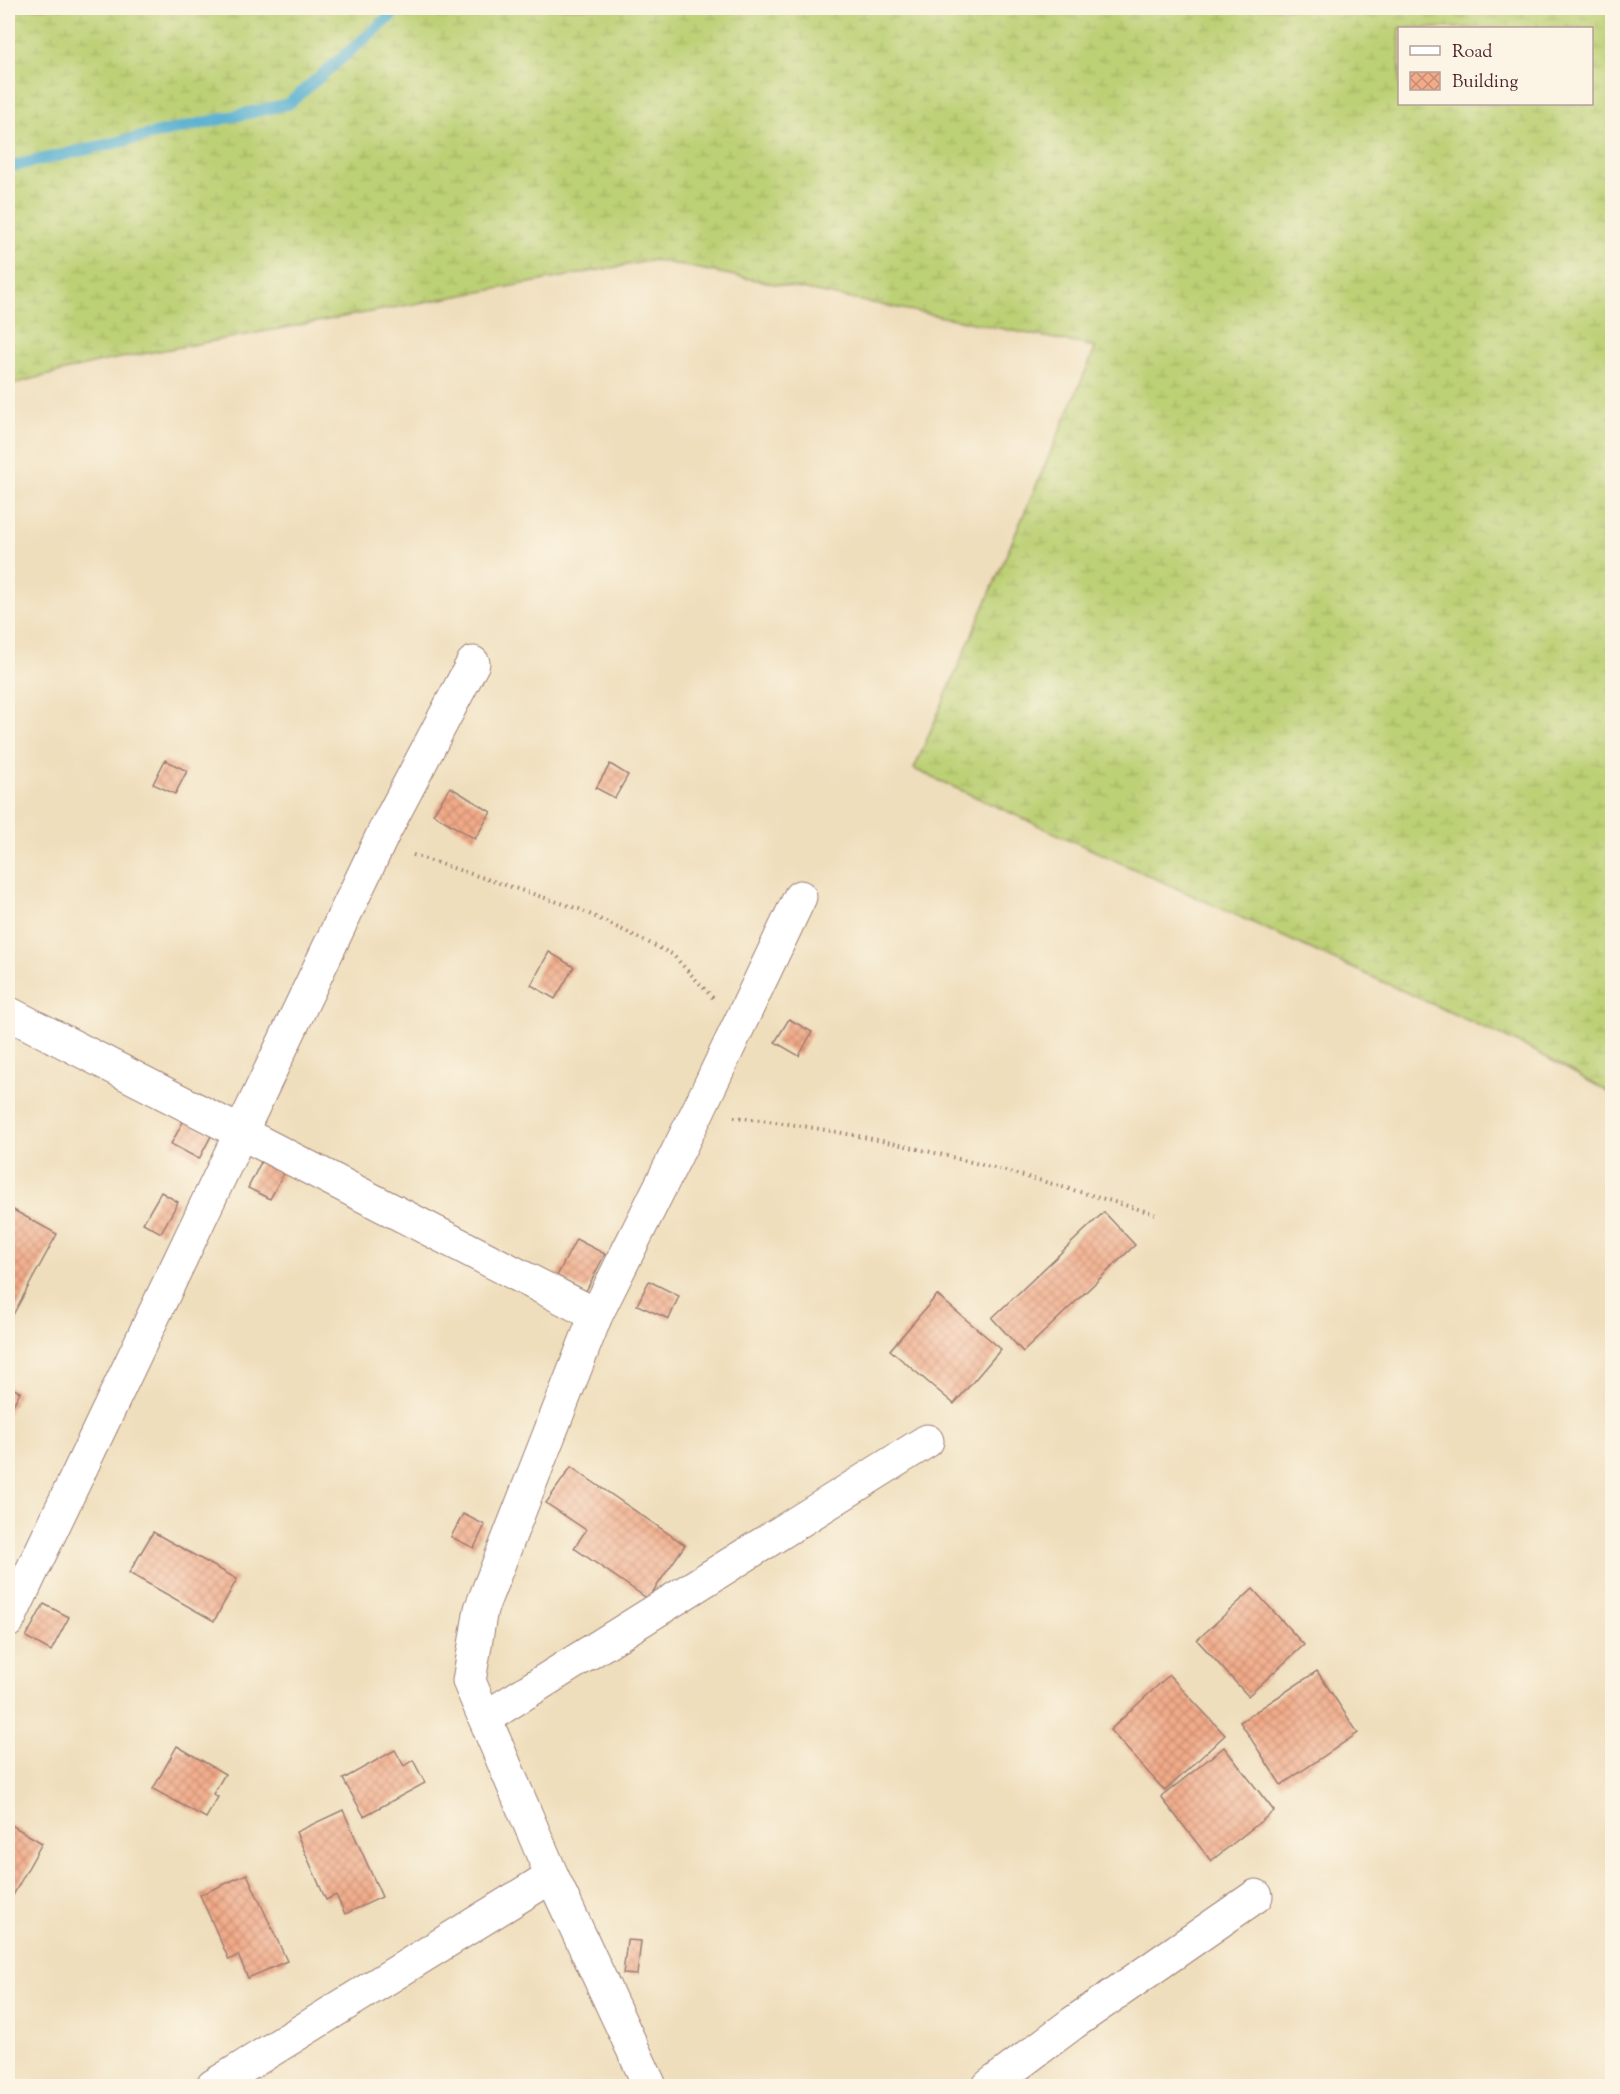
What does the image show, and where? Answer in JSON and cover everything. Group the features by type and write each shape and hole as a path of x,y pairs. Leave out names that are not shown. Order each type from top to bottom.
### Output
{"street":[{"path":"8,1621 242,1134 378,844 473,663"},
{"path":"649,2086 552,1876 469,1681 481,1609 596,1315 697,1113 800,897"},
{"path":"8,1013 596,1315"},
{"path":"485,1718 927,1441"},
{"path":"213,2086 552,1876"},
{"path":"989,2086 1073,2023 1256,1896"}],"path":[{"path":"378,844 579,909 672,954 739,1025"},
{"path":"697,1113 787,1122 900,1146 1037,1179 1155,1214"}],"green space":[{"path":"8,8 1612,8 1612,1094 1533,1050 914,769 1096,347 654,260 104,361 8,385"}],"building":[{"path":"165,760 187,771 175,794 153,784"},
{"path":"610,764 628,775 615,798 596,788"},
{"path":"450,787 491,812 475,839 433,814"},
{"path":"549,952 574,967 555,999 531,985"},
{"path":"789,1019 812,1032 799,1056 775,1042"},
{"path":"184,1120 212,1134 199,1159 171,1144"},
{"path":"262,1160 285,1171 270,1199 248,1188"},
{"path":"161,1192 178,1202 161,1233 143,1223"},
{"path":"8,1207 57,1234 8,1324"},
{"path":"1104,1212 1135,1245 1023,1352 992,1318"},
{"path":"576,1239 605,1254 586,1291 557,1276"},
{"path":"649,1281 679,1296 669,1319 637,1305"},
{"path":"937,1295 1001,1349 954,1404 890,1350"},
{"path":"8,1386 20,1392 8,1414"},
{"path":"571,1467 685,1545 648,1599 574,1548 586,1530 546,1503"},
{"path":"463,1514 485,1525 474,1548 451,1537"},
{"path":"153,1532 237,1579 214,1621 129,1573"},
{"path":"1253,1589 1304,1645 1248,1696 1197,1640"},
{"path":"44,1604 69,1617 51,1651 26,1637"},
{"path":"1317,1671 1358,1733 1281,1785 1240,1722"},
{"path":"1169,1675 1225,1735 1165,1791 1110,1730"},
{"path":"177,1746 225,1774 213,1794 218,1797 206,1818 153,1789"},
{"path":"1224,1747 1274,1811 1211,1861 1161,1797"},
{"path":"395,1750 404,1766 413,1760 425,1783 364,1816 343,1779"},
{"path":"343,1810 382,1897 345,1914 336,1895 326,1900 296,1832"},
{"path":"8,1823 42,1843 11,1899 8,1897"},
{"path":"247,1874 287,1961 248,1978 238,1955 229,1960 200,1895"},
{"path":"627,1940 641,1941 637,1975 623,1974"}],"waterway":[{"path":"8,167 288,104 400,8"}]}
